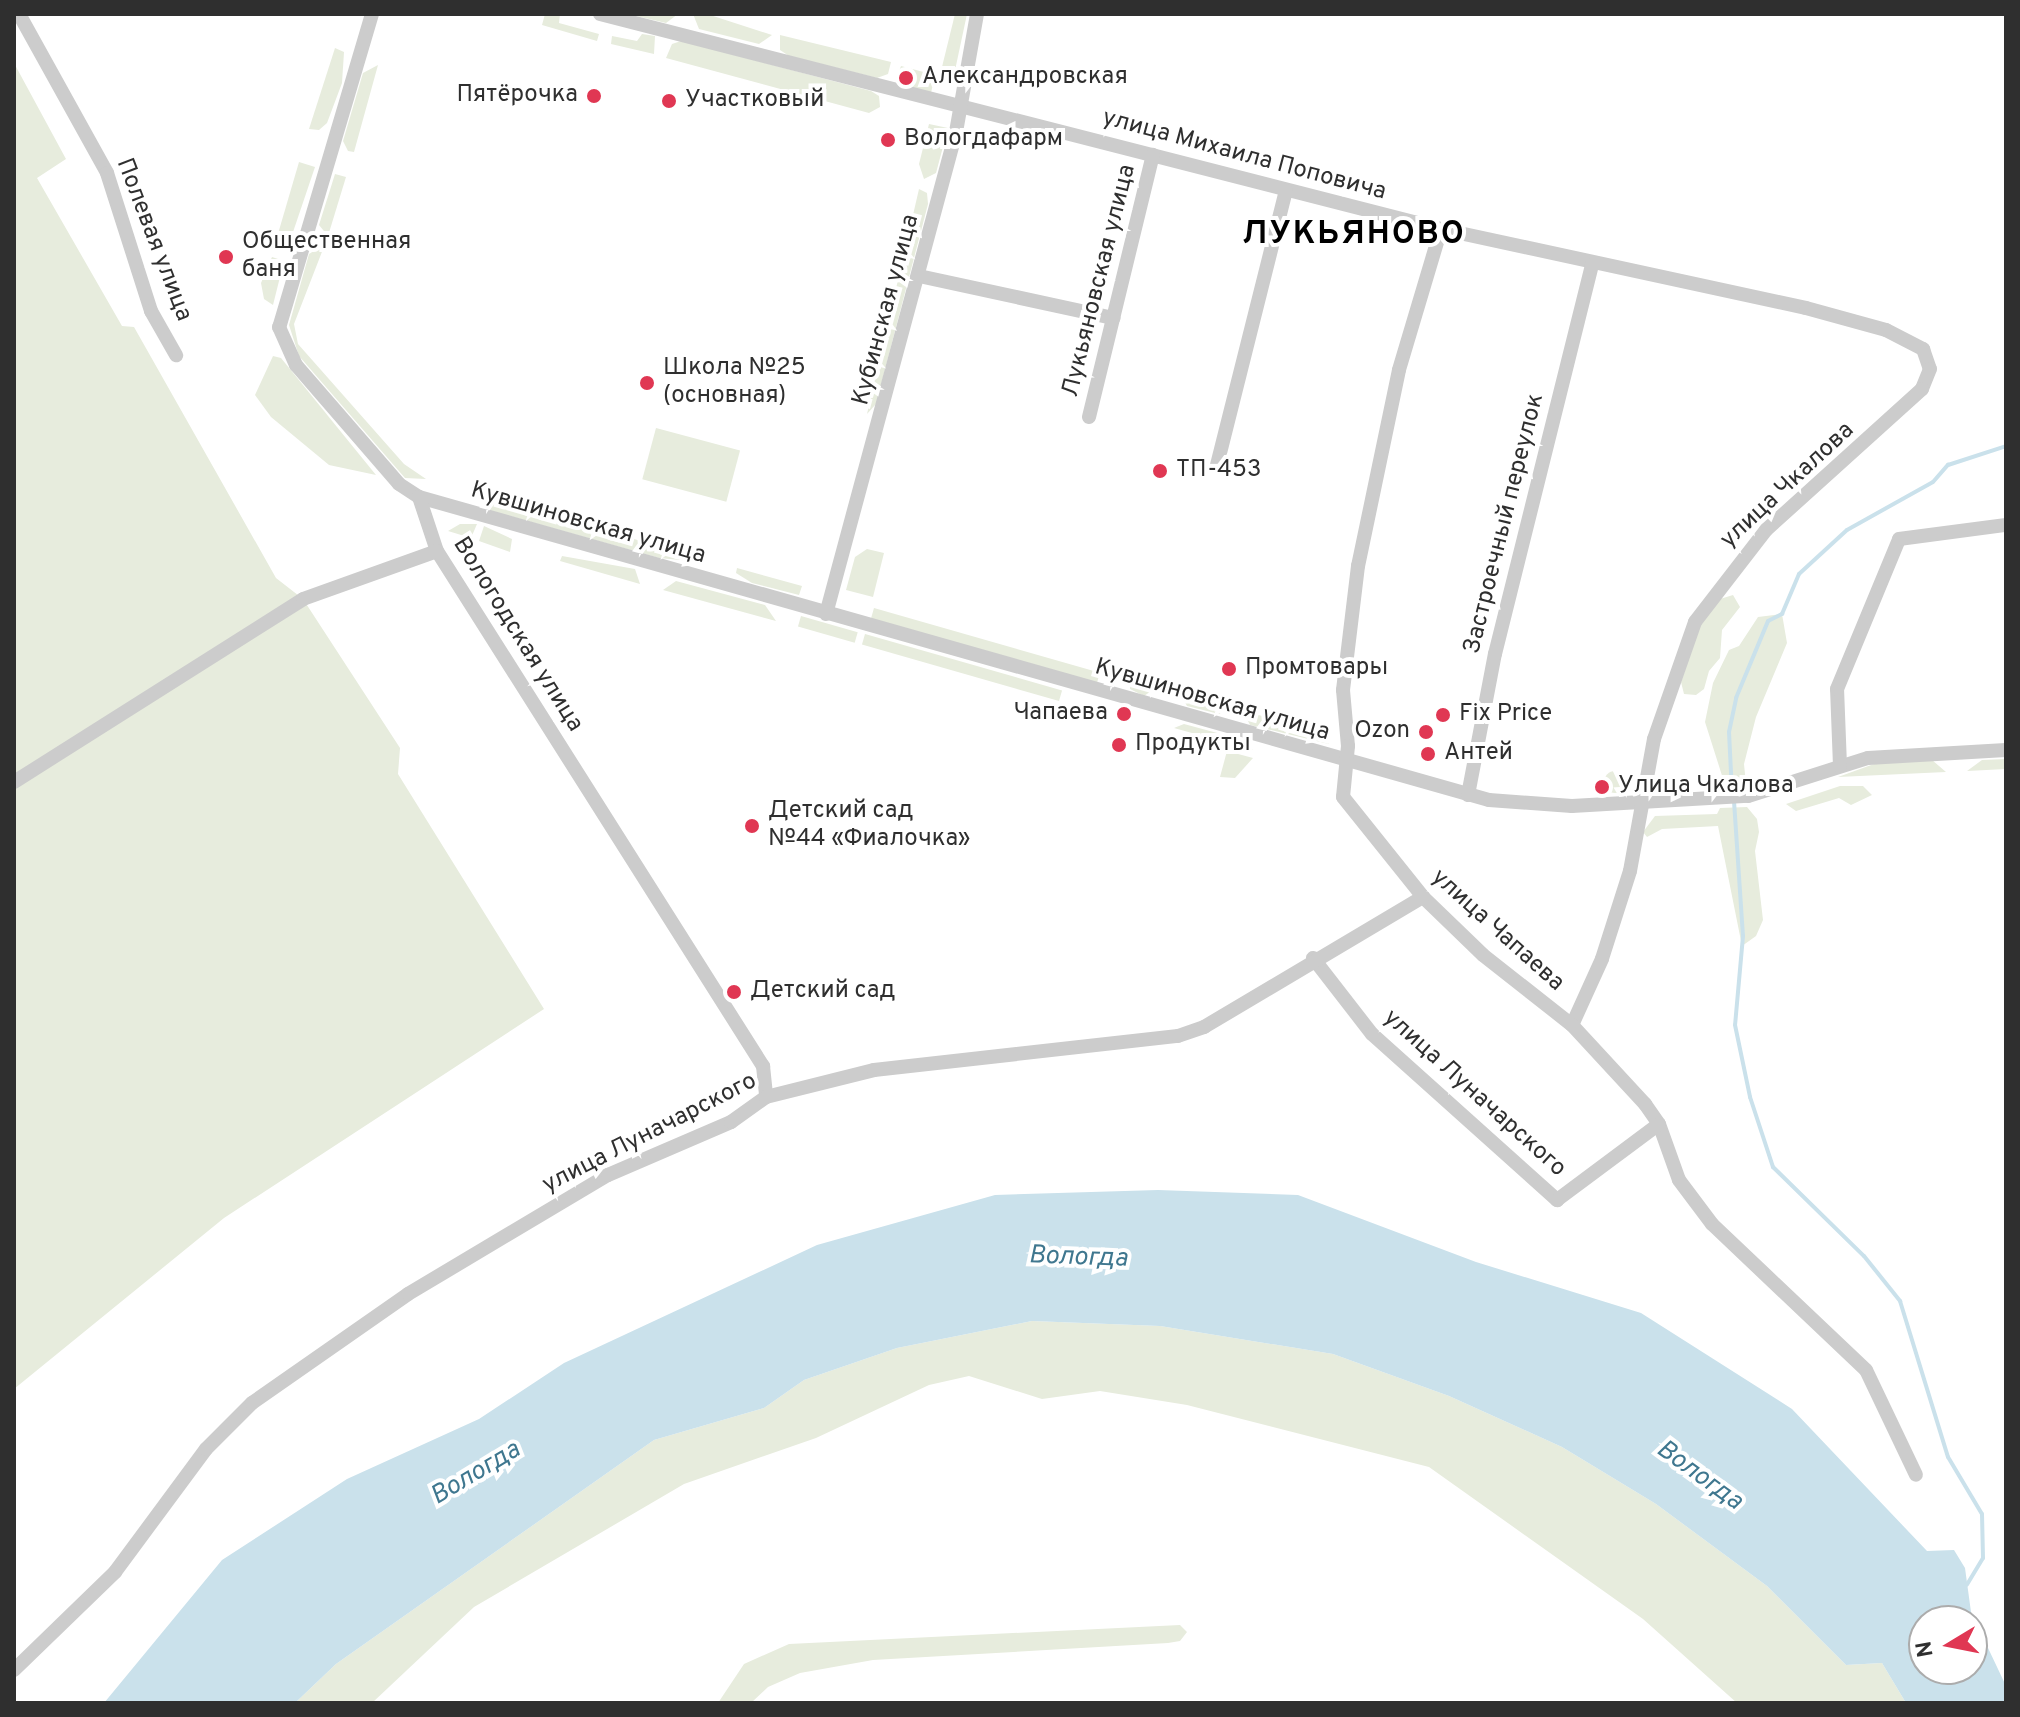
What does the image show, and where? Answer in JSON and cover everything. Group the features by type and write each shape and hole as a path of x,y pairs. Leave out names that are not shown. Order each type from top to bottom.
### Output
{"street":[{"name":"Полевая улица","path":"19,14 107,173 151,311 176,355"},
{"path":"372,14 279,327 296,365 399,484 419,497"},
{"name":"улица Михаила Поповича","path":"600,14 1441,229 1592,265 1806,308 1886,330 1923,349"},
{"name":"Кубинская улица","path":"826,614 919,276 977,14"},
{"name":"Лукьяновская улица","path":"1089,417 1153,155"},
{"path":"1217,465 1286,191"},
{"name":"улица Чапаева","path":"1441,229 1399,370 1358,566 1343,690 1348,746 1341,789 1348,806 1423,897 1483,955 1572,1025 1659,1124 1679,1180 1712,1224 1844,1348 1880,1393 1916,1475"},
{"name":"Застроечный переулок","path":"1468,795 1495,654 1592,265"},
{"path":"919,276 1114,318"},
{"name":"улица Чкалова","path":"1572,1025 1602,959 1630,871 1654,739 1695,622 1766,530 1922,389 1930,369 1923,349"},
{"name":"Вологодская улица","path":"419,497 437,551 763,1066 766,1097"},
{"name":"Кувшиновская улица","path":"419,497 1468,795 1540,805 1748,796 1840,766 1898,754 2006,750"},
{"path":"1840,766 1833,709 1837,689 1899,539 2006,525"},
{"path":"14,782 303,599 437,551"},
{"name":"улица Луначарского","path":"14,1670 115,1572 206,1449 252,1403 408,1294 608,1175 731,1122 766,1097 874,1070 1178,1036 1204,1027 1313,958 1423,897"},
{"name":"улица Луначарского","path":"1313,958 1372,1034 1557,1200 1659,1124"}],"shaded area":[{"path":"545,14 560,14 559,23 599,34 597,41 542,25"},
{"path":"628,14 678,14 666,23"},
{"path":"693,14 707,14 772,35 759,44 699,29"},
{"path":"955,14 967,14 954,75 941,71"},
{"path":"642,34 655,36 654,54 611,44 612,36 637,41"},
{"path":"780,35 891,62 888,74 877,78 789,56 780,50"},
{"path":"681,41 871,91 879,96 880,107 869,113 666,58 672,44"},
{"path":"335,48 344,52 342,83 327,123 319,130 309,129"},
{"path":"14,63 66,159 37,178 122,326 134,327 276,578 303,599 400,748 398,774 544,1009 224,1218 14,1389"},
{"path":"378,65 354,152 348,151 343,141 363,73"},
{"path":"901,66 935,75 931,93 908,87 911,75 899,71"},
{"path":"929,124 948,128 936,173 924,179 919,164"},
{"path":"299,162 315,167 291,238 275,244"},
{"path":"335,174 346,177 328,236 319,225"},
{"path":"919,189 927,193 928,204 876,404 867,414"},
{"path":"325,244 294,324 298,344 404,464 426,479 405,478 299,356 289,325 309,254"},
{"path":"272,257 284,261 273,305 264,299 261,283"},
{"path":"273,356 281,358 376,475 329,465 271,417 255,395"},
{"path":"656,428 740,451 726,502 642,479"},
{"path":"490,500 693,555 691,561 659,558 488,510"},
{"path":"460,524 477,524 471,538 448,531"},
{"path":"484,526 512,539 510,552 479,541"},
{"path":"867,549 884,553 873,597 846,590 855,557"},
{"path":"562,556 635,569 640,584 560,561"},
{"path":"737,568 802,586 799,595 752,583 736,573"},
{"path":"676,581 765,605 776,621 663,590"},
{"path":"1733,595 1740,607 1722,630 1720,658 1709,671 1704,689 1696,695 1684,694 1681,682 1700,625 1720,599"},
{"path":"874,608 1100,673 1096,685 870,620"},
{"path":"1782,614 1787,643 1756,717 1744,764 1746,784 1725,785 1705,722 1713,683 1729,650 1739,646 1758,617"},
{"path":"801,616 858,632 855,643 798,627"},
{"path":"865,634 1062,691 1059,701 862,645"},
{"path":"1130,680 1157,687 1144,696 1130,689"},
{"path":"1179,691 1232,706 1219,714 1187,706"},
{"path":"1243,711 1327,733 1329,744 1250,725"},
{"path":"1184,724 1247,741 1253,750 1174,728"},
{"path":"1227,751 1253,758 1235,778 1220,777"},
{"path":"2006,759 2006,769 1967,771 1982,760"},
{"path":"1932,760 1946,772 1838,777 1874,764"},
{"path":"1615,771 1623,774 1626,782 1623,790 1615,793 1607,790 1604,782 1607,774"},
{"path":"1840,786 1863,786 1872,795 1851,805 1839,798 1796,811 1786,804"},
{"path":"1747,807 1757,819 1759,832 1755,851 1763,920 1756,936 1742,946 1718,826 1662,829 1647,837 1643,832 1655,816 1717,814 1720,808"},
{"path":"1032,1321 1160,1326 1333,1354 1449,1396 1562,1447 1656,1504 1767,1586 1846,1665 1882,1663 1906,1703 1737,1703 1643,1619 1429,1467 1187,1405 1100,1391 1042,1399 969,1376 929,1385 816,1438 684,1484 474,1607 372,1703 295,1703 336,1664 654,1440 764,1408 804,1380 897,1348"},
{"path":"1180,1625 1187,1632 1180,1641 1168,1643 873,1660 800,1673 768,1687 751,1703 718,1703 744,1664 789,1644"}],"water":[{"name":"Вологда","path":"1158,1190 1298,1195 1476,1262 1641,1313 1792,1409 1927,1551 1954,1550 1965,1568 1970,1605 1908,1605 1908,1685 1988,1685 1988,1648 2006,1686 2006,1703 1906,1703 1882,1663 1846,1665 1767,1586 1656,1504 1562,1447 1449,1396 1333,1354 1160,1326 1032,1321 897,1348 804,1380 764,1408 654,1440 336,1664 295,1703 104,1703 222,1560 347,1479 479,1419 564,1363 817,1245 995,1195"}],"waterway":[{"path":"1732,793 1729,732 1736,698 1768,621 1782,614 1799,574 1847,530 1933,482 1948,465 2006,446"},
{"path":"1734,801 1743,936 1735,1025 1750,1097 1773,1167 1864,1256 1900,1301 1948,1457 1982,1514 1983,1558 1967,1585"}],"place":[{"name":"Александровская","path":"906,78"},
{"name":"Пятёрочка","path":"594,96"},
{"name":"Участковый","path":"669,101"},
{"name":"Вологдафарм","path":"888,140"},
{"name":"Общественная баня","path":"226,257"},
{"name":"Школа №25 (основная)","path":"647,383"},
{"name":"ТП-453","path":"1160,471"},
{"name":"Промтовары","path":"1229,669"},
{"name":"Чапаева","path":"1124,714"},
{"name":"Fix Price","path":"1443,715"},
{"name":"Ozon","path":"1426,732"},
{"name":"Продукты","path":"1119,745"},
{"name":"Антей","path":"1428,754"},
{"name":"Улица Чкалова","path":"1602,787"},
{"name":"Детский сад №44 «Фиалочка»","path":"752,826"},
{"name":"Детский сад","path":"734,992"}],"district":[{"name":"ЛУКЬЯНОВО","path":"1354,235"}]}
